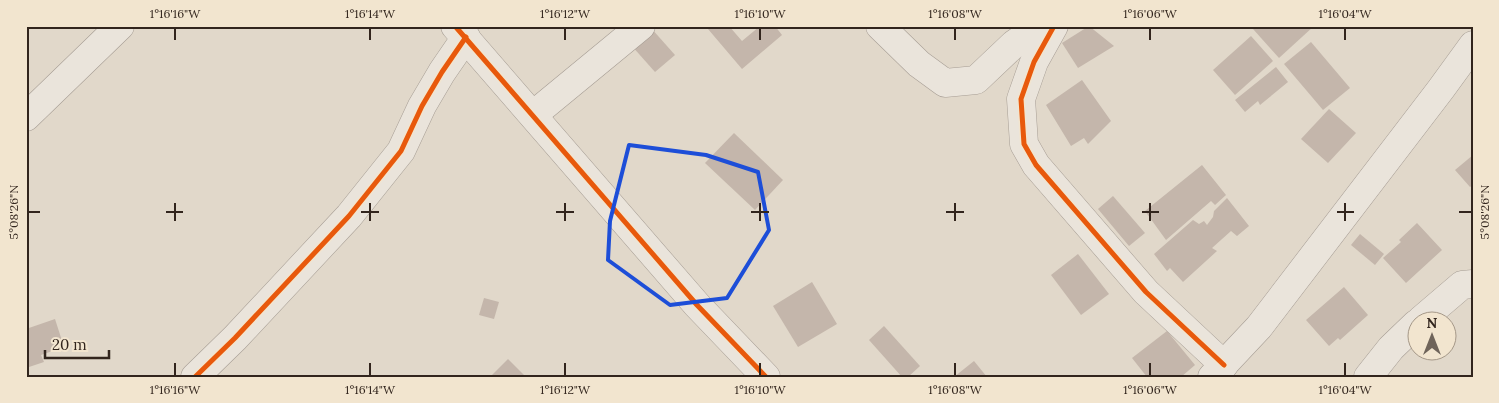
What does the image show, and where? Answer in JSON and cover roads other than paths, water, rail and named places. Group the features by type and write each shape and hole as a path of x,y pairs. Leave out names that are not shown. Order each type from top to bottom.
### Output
{"street":[{"path":"26,117 120,26"},
{"path":"533,115 641,26"},
{"path":"880,26 919,64 945,83 976,80 1014,44 1040,26"},
{"path":"1054,26 1034,62 1021,99 1024,144 1042,172 1146,292 1218,371 1259,327 1441,89 1473,44"},
{"path":"195,377 236,338 349,216 401,151 422,106 442,72 460,32 697,305 766,377"},
{"path":"1433,310 1462,286 1473,284"},
{"path":"1368,377 1391,348 1406,334"}]}
